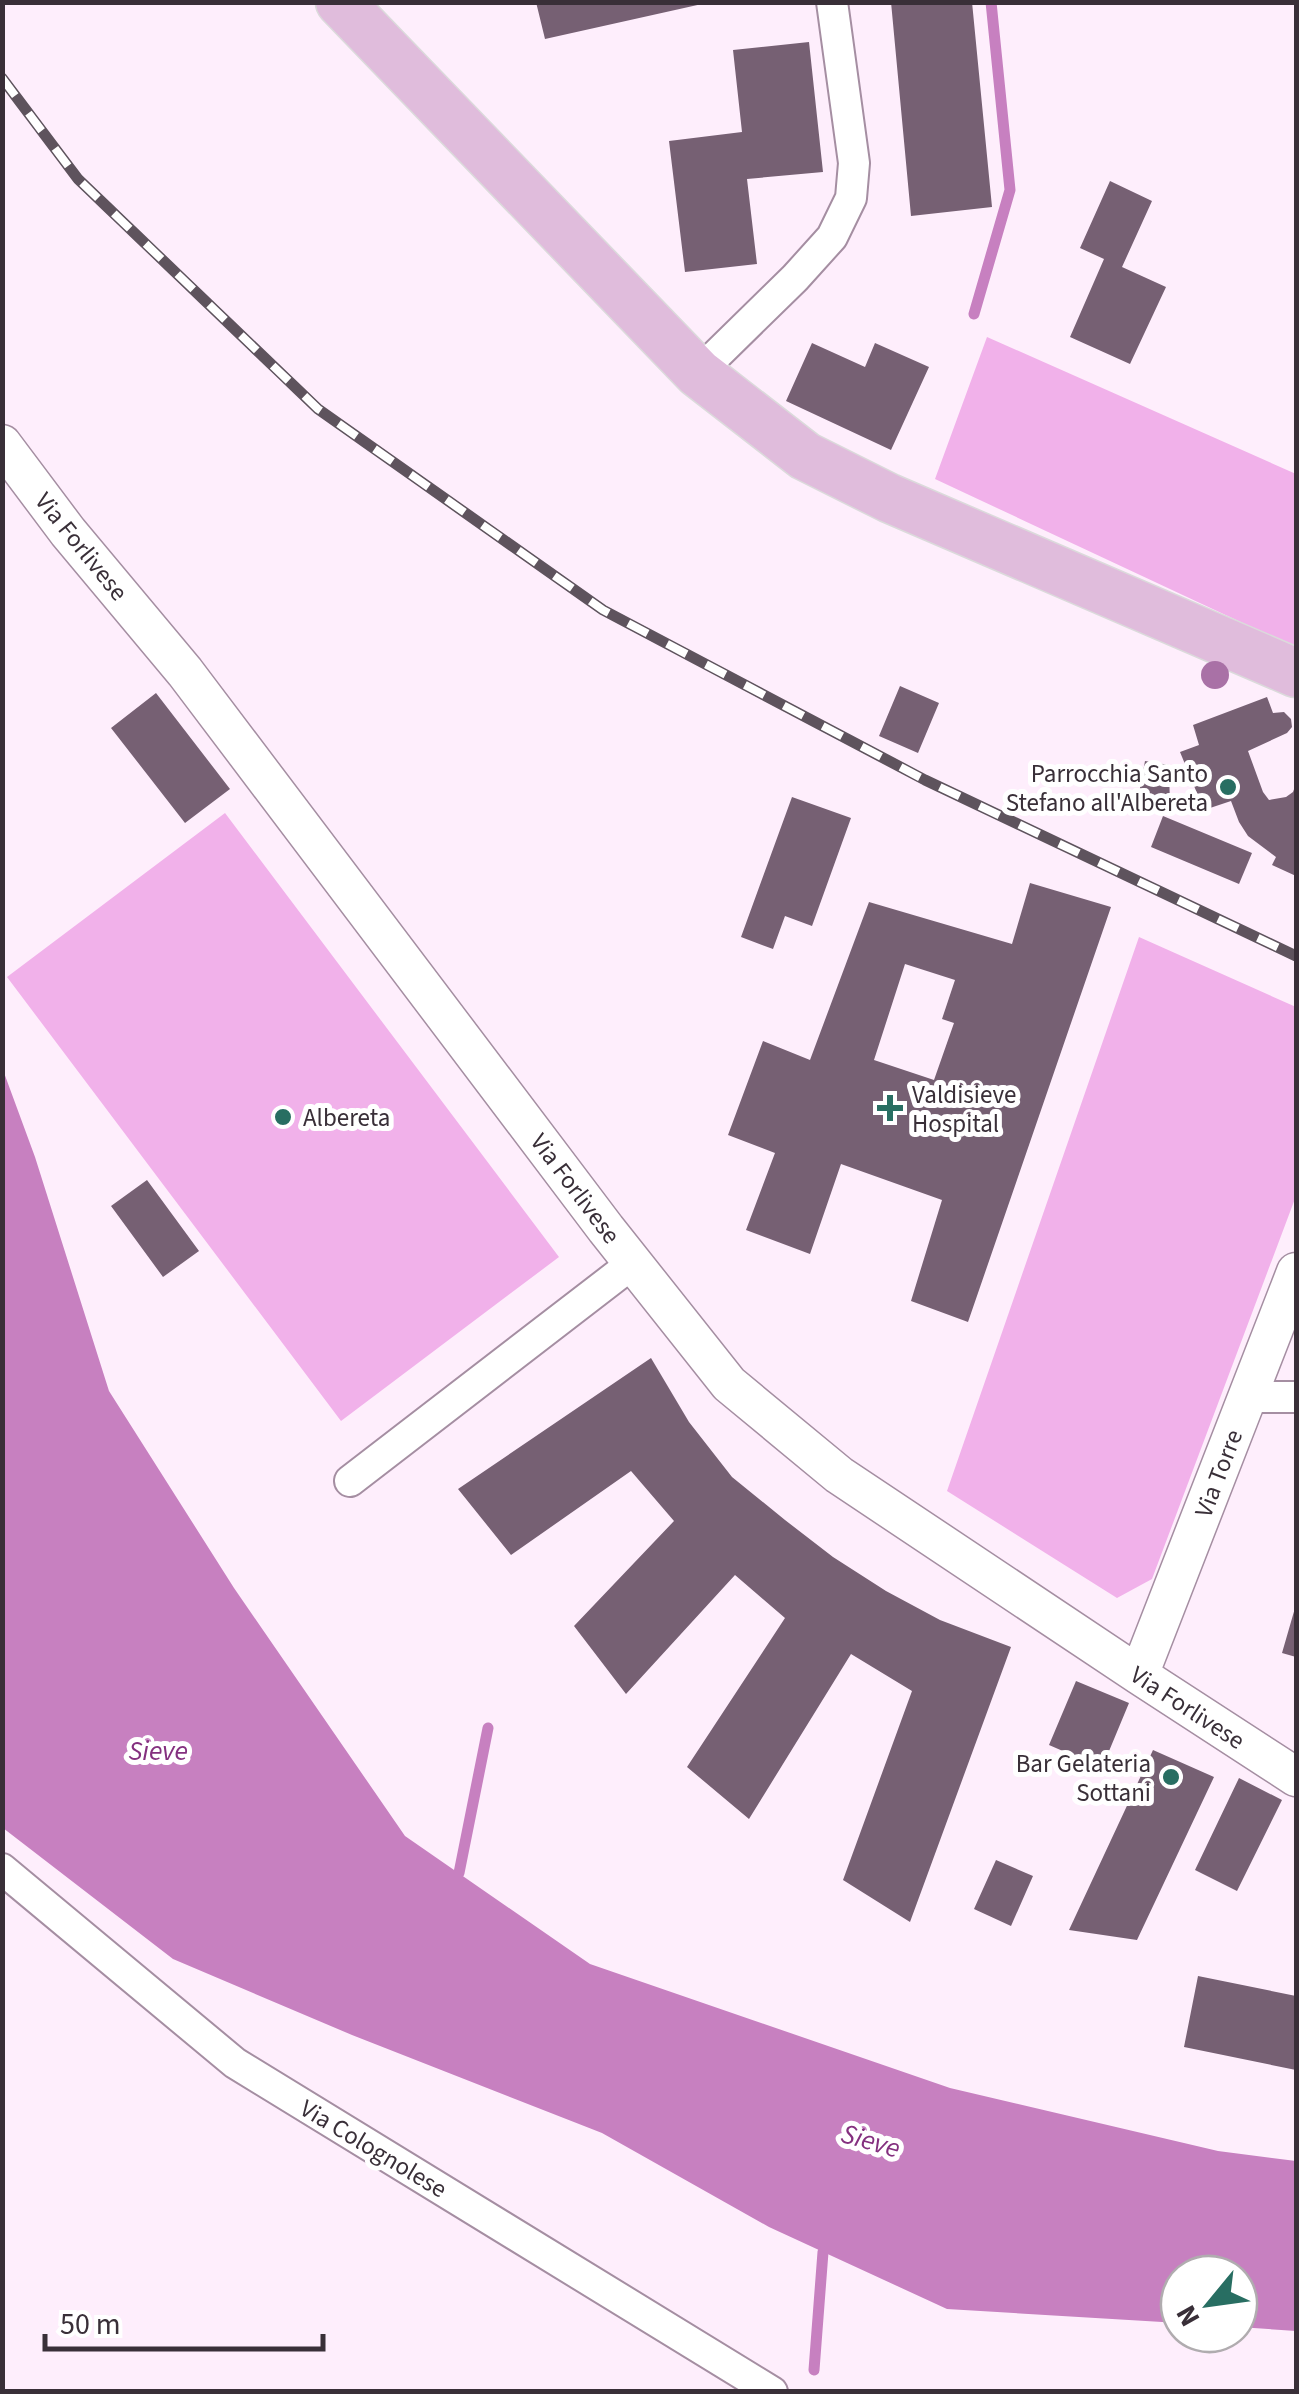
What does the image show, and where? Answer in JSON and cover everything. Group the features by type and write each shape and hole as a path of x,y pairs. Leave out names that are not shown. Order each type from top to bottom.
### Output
{"main road":[{"path":"340,2 698,372 806,456 889,498 1296,672"}],"street":[{"path":"698,372 832,237 851,198 854,163 832,2"},
{"name":"Via Forlivese","path":"2,444 68,532 185,672 728,1384 839,1475 1296,1776"},
{"path":"350,1481 633,1263"},
{"name":"Via Torre","path":"1139,1676 1296,1272"},
{"path":"1248,1397 1296,1397"},
{"name":"Via Colognolese","path":"2,1869 235,2063 772,2392"}],"shaded area":[{"path":"987,337 1296,474 1296,648 935,479"},
{"name":"Albereta","path":"225,813 559,1257 341,1421 7,977"},
{"path":"1139,937 1296,1007 1296,1196 1152,1579 1117,1598 947,1491"}],"water":[{"name":"Sieve","path":"3,1070 35,1157 109,1391 234,1588 405,1836 590,1964 950,2088 1218,2151 1296,2161 1296,2331 1259,2328 1259,2254 1159,2254 1159,2322 947,2309 769,2227 602,2133 352,2035 173,1959 3,1828"}],"building":[{"path":"536,2 702,2 702,4 545,39"},
{"path":"891,2 972,2 992,207 911,216"},
{"path":"809,42 823,172 747,179 757,264 685,272 669,141 742,132 733,50"},
{"path":"1110,181 1152,201 1122,267 1166,287 1130,364 1070,337 1104,259 1080,248"},
{"path":"812,343 865,367 875,343 929,367 891,450 786,401"},
{"path":"900,686 939,703 918,753 879,736"},
{"path":"156,693 230,789 185,823 111,728"},
{"name":"Parrocchia Santo Stefano all'Albereta","path":"1267,697 1273,713 1284,712 1292,727 1248,751 1269,800 1286,797 1296,784 1296,876 1272,865 1276,857 1248,836 1231,801 1204,810 1180,752 1199,745 1193,725"},
{"path":"1145,761 1169,765 1170,808 1137,804"},
{"path":"792,797 851,818 812,926 785,916 773,949 741,937"},
{"path":"1163,816 1252,853 1239,884 1151,847"},
{"name":"Valdisieve Hospital","path":"1030,883 1111,907 968,1322 911,1301 942,1200 841,1164 810,1254 746,1230 775,1153 728,1135 763,1041 810,1060 869,902 1012,944","holes":["905,964 955,980 942,1019 954,1023 934,1080 874,1060"]},
{"path":"147,1180 199,1251 163,1277 111,1206"},
{"path":"651,1358 689,1422 732,1477 785,1520 886,1591 940,1620 1011,1647 910,1922 843,1880 912,1691 851,1654 749,1819 687,1767 785,1618 735,1575 626,1694 574,1626 674,1521 631,1471 511,1555 458,1489"},
{"path":"1296,1608 1296,1657 1282,1653"},
{"path":"1076,1681 1129,1703 1102,1768 1049,1745"},
{"path":"1153,1750 1214,1777 1137,1940 1069,1930"},
{"path":"1239,1778 1282,1800 1237,1891 1195,1870"},
{"path":"996,1860 1033,1876 1011,1926 974,1909"},
{"path":"1198,1976 1296,1996 1296,2070 1184,2047"}],"waterway":[{"path":"974,314 1010,190 991,2"},
{"path":"459,1873 488,1728"},
{"path":"814,2370 823,2252"}],"railway":[{"path":"2,78 78,179 318,409 603,610 925,780 1296,956"}],"place":[{"name":"Parrocchia Santo Stefano all'Albereta","path":"1228,787"},
{"name":"Valdisieve Hospital","path":"890,1108"},
{"name":"Albereta","path":"283,1117"},
{"name":"Bar Gelateria Sottani","path":"1171,1777"}]}
